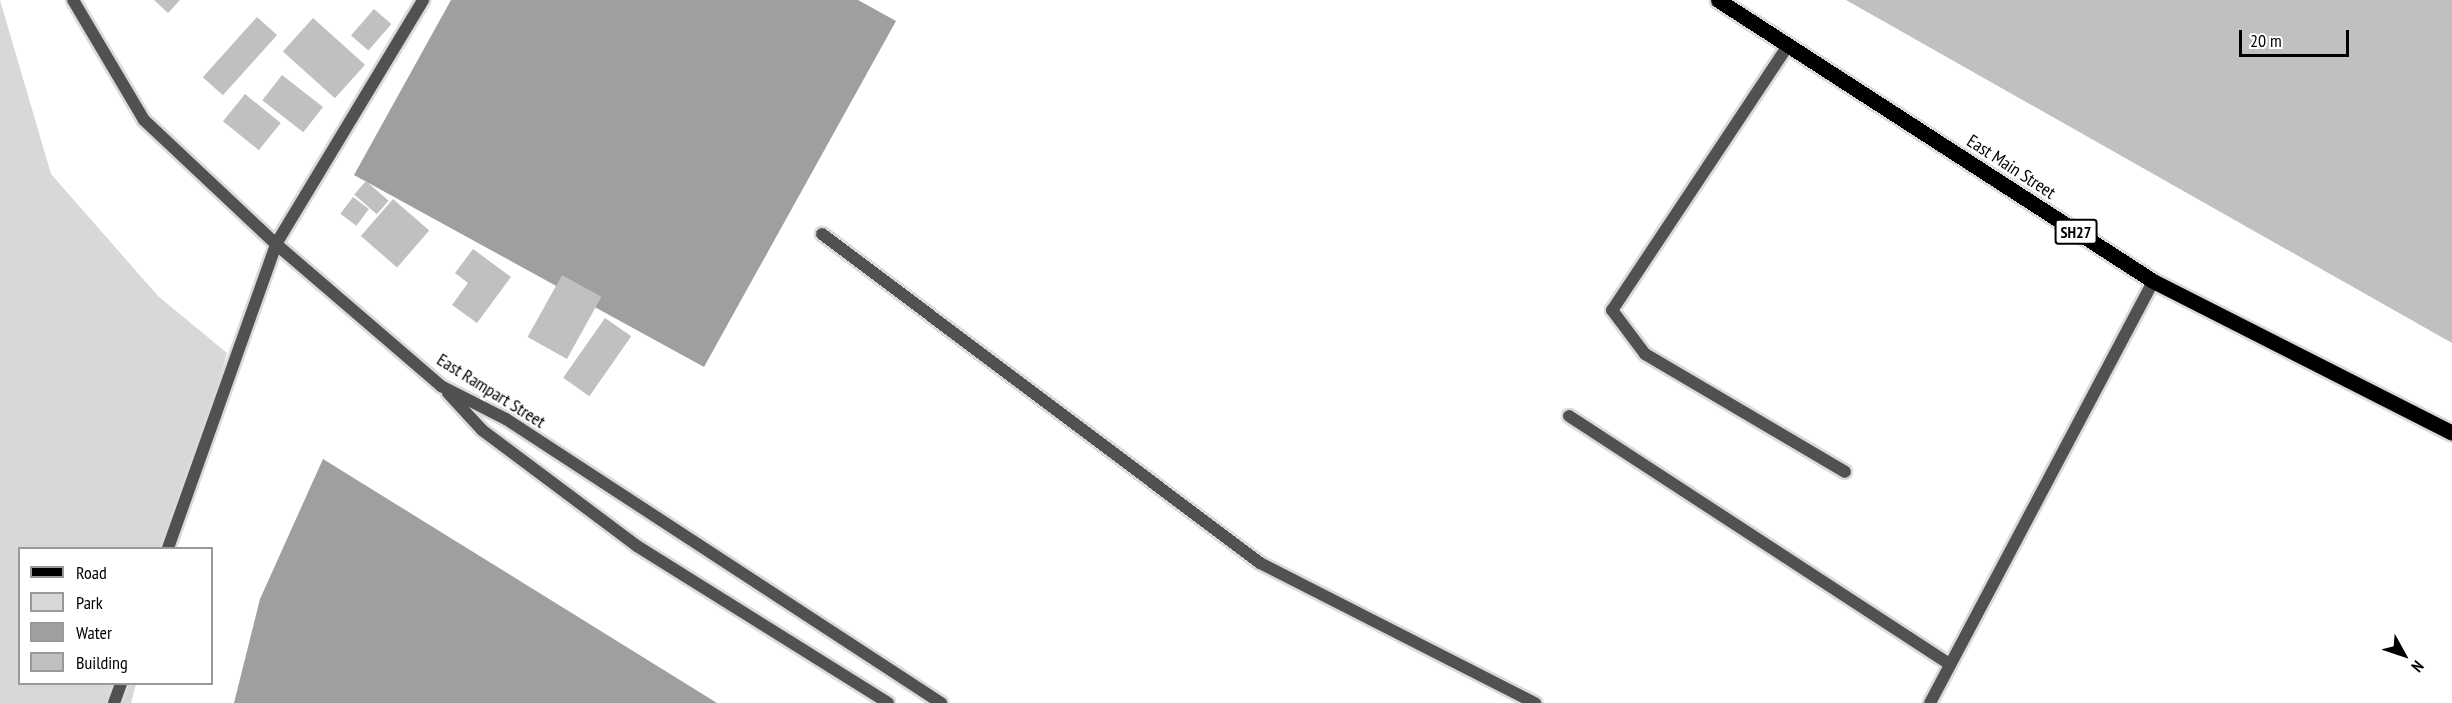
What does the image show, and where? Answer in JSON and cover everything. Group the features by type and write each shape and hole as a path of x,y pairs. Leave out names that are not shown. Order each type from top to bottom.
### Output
{"main road":[{"name":"East Main Street","path":"1718,0 1787,47 2153,281 2452,433"}],"street":[{"name":"East Rampart Street","path":"74,0 144,120 276,244 441,386 506,419 941,703"},
{"path":"169,547 276,244 423,0"},
{"path":"1787,47 1612,310 1645,354 1845,472"},
{"path":"822,234 1260,563 1535,703"},
{"path":"1930,703 2153,281"},
{"path":"441,386 482,430 637,546 888,703"},
{"path":"1569,416 1950,664"},
{"path":"114,703 121,685"}],"green space":[{"path":"0,0 51,174 158,296 227,353 173,547 18,547 18,685 136,685 131,703 0,703"}],"water":[{"path":"451,0 858,0 896,21 704,367 354,175"},
{"path":"323,459 717,703 234,703 260,599"}],"building":[{"path":"154,0 180,0 168,13"},
{"path":"1846,0 2452,0 2452,343"},
{"path":"374,9 391,24 368,51 351,35"},
{"path":"257,17 277,35 223,95 203,77"},
{"path":"313,18 365,65 335,98 283,51"},
{"path":"282,75 323,107 303,132 262,100"},
{"path":"245,94 281,123 259,150 223,121"},
{"path":"366,181 389,201 377,214 354,195"},
{"path":"353,197 369,209 356,226 340,214"},
{"path":"393,199 429,230 397,267 361,236"},
{"path":"473,249 511,277 477,323 452,305 468,283 455,273"},
{"path":"562,275 601,297 567,359 528,337"},
{"path":"605,318 631,336 589,396 563,378"}]}
